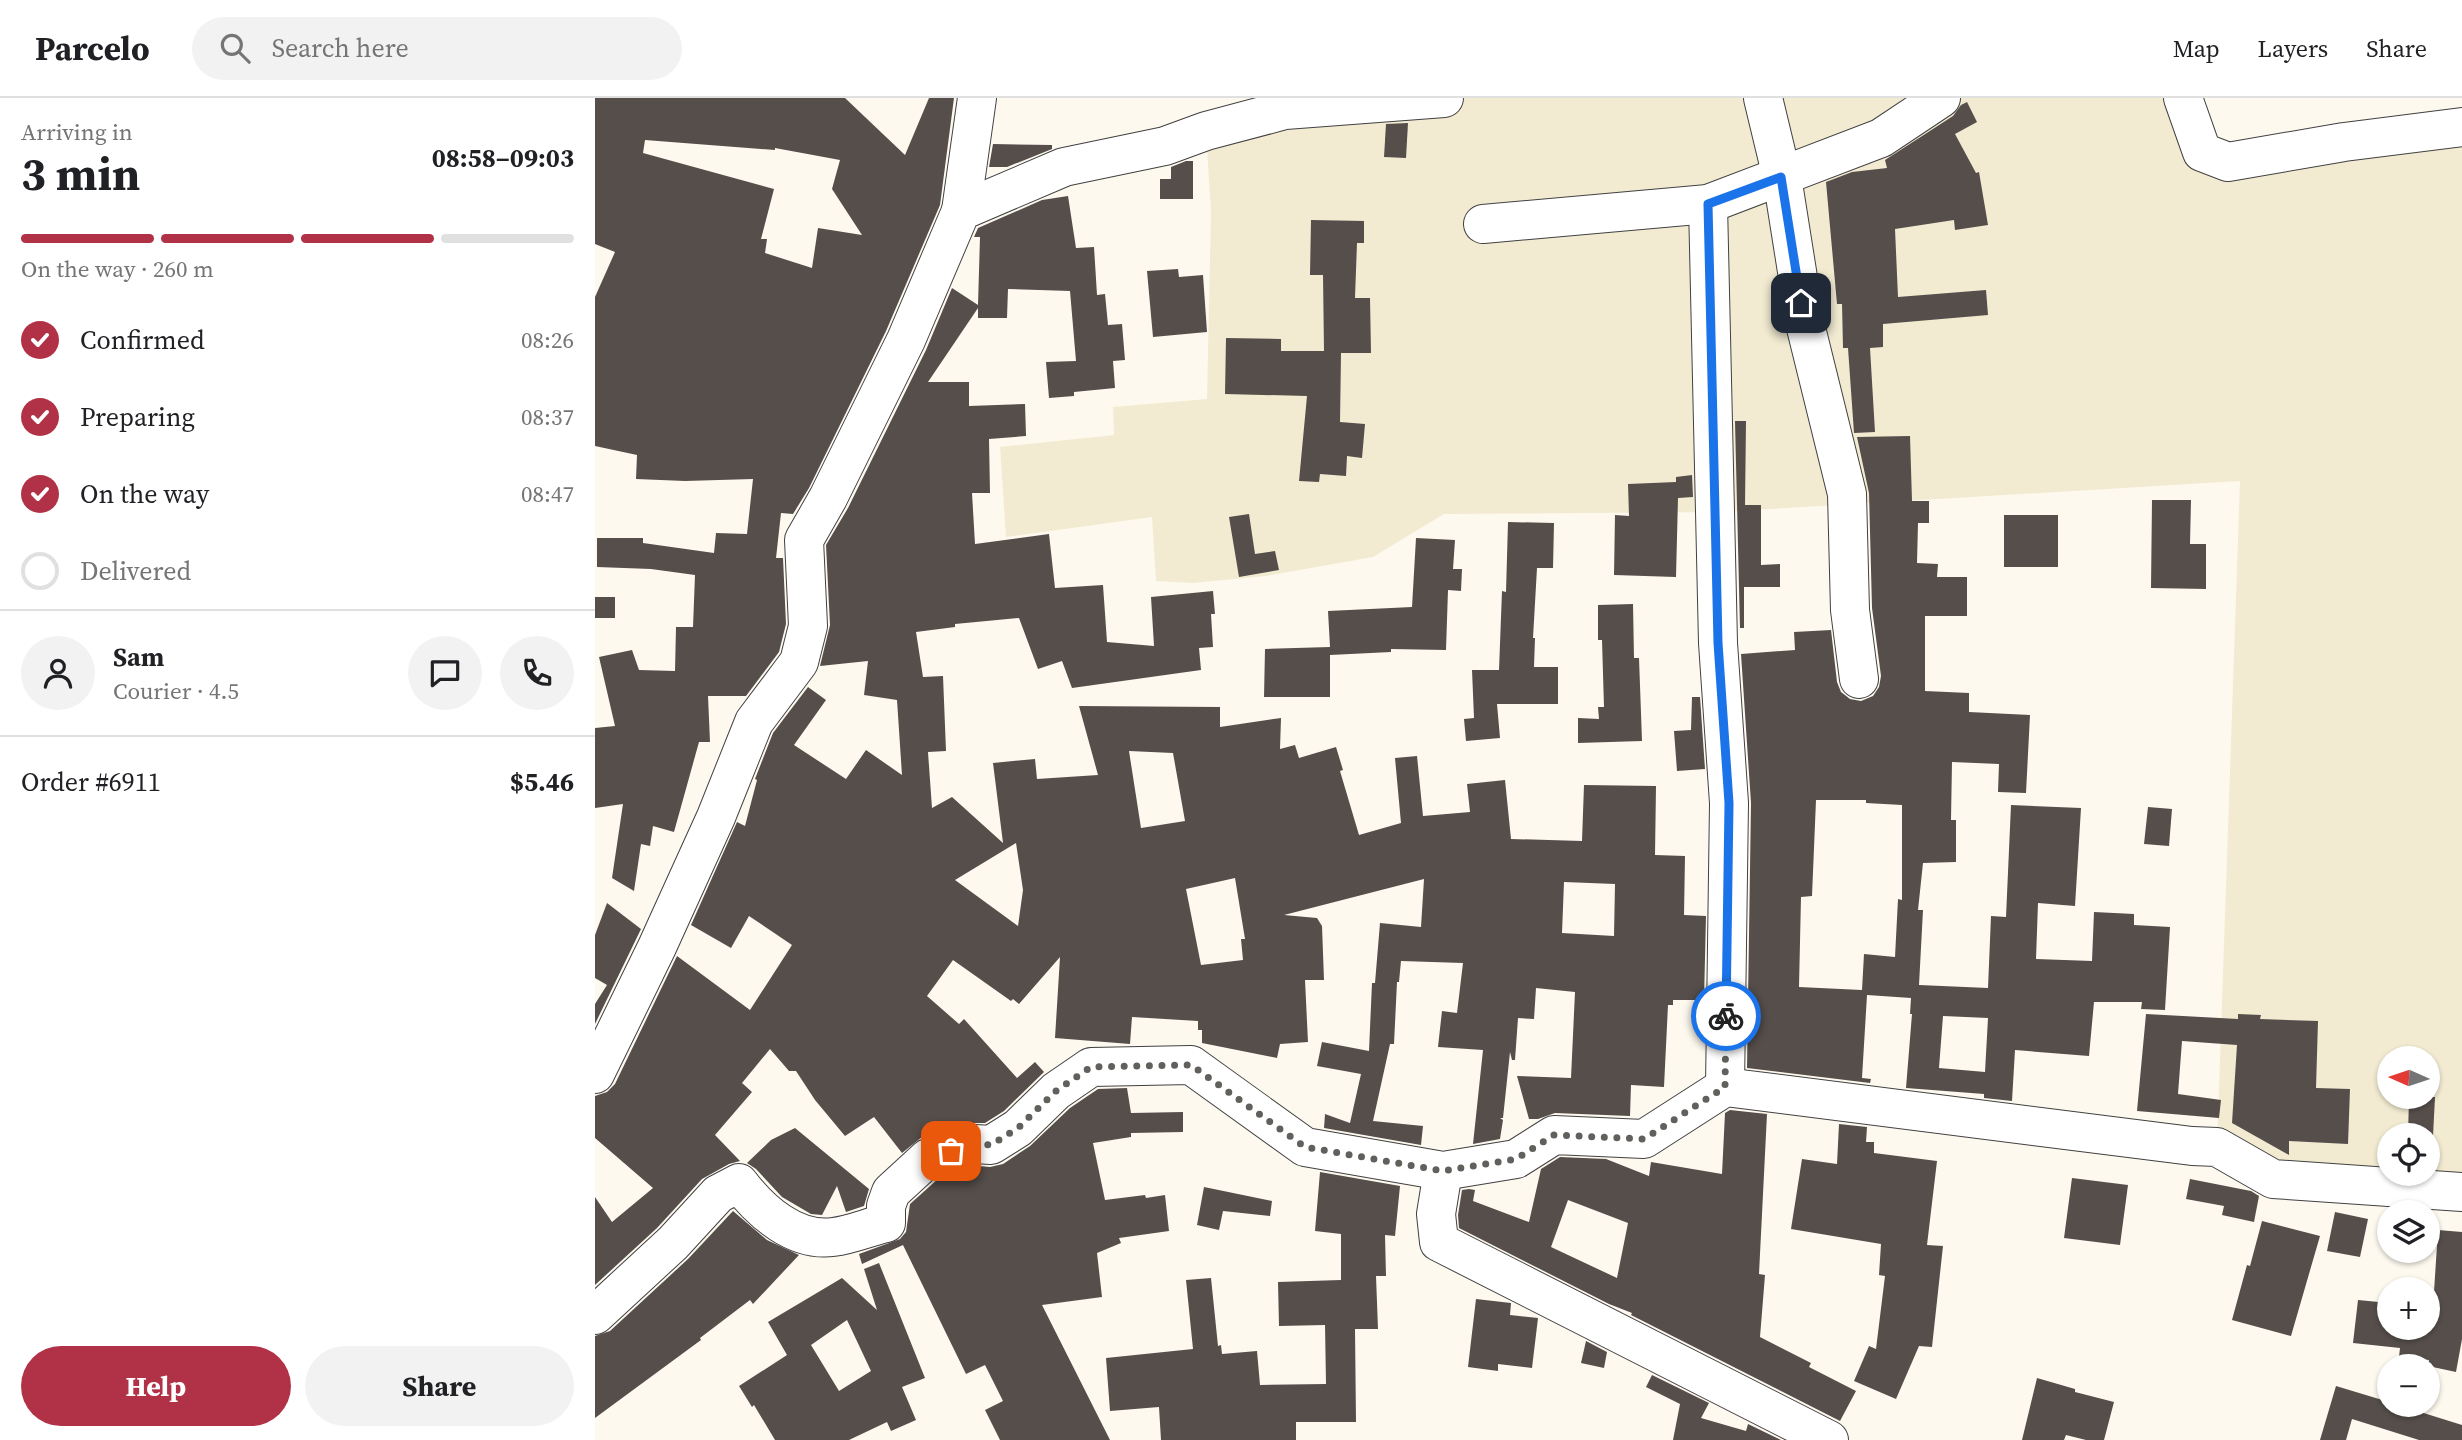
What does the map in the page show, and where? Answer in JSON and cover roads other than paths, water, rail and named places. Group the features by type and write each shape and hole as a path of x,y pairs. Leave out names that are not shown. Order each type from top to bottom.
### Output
{"street":[{"path":"595,1074 706,841 754,722 799,662 808,626 804,540 828,498 907,340 961,211 977,98"},
{"path":"961,211 1064,167 1165,146 1206,131 1285,110 1444,98"},
{"path":"1763,98 1781,177 1805,328 1847,494 1850,610 1859,679"},
{"path":"1483,224 1708,204 1881,138 1941,98"},
{"path":"2183,98 2202,152 2228,162 2344,142 2462,127"},
{"path":"1708,204 1718,643 1729,803 1725,1087"},
{"path":"595,1315 673,1243 718,1194 739,1183 752,1200 775,1220 805,1237 834,1237 886,1223 886,1206 891,1192 928,1158 975,1144 991,1145 1018,1128 1056,1091 1091,1067 1191,1065 1305,1147 1443,1171 1516,1159 1554,1135 1644,1139 1725,1087 2217,1147 2273,1179 2462,1192"},
{"path":"1443,1171 1436,1214 1439,1242 1829,1440"}]}
